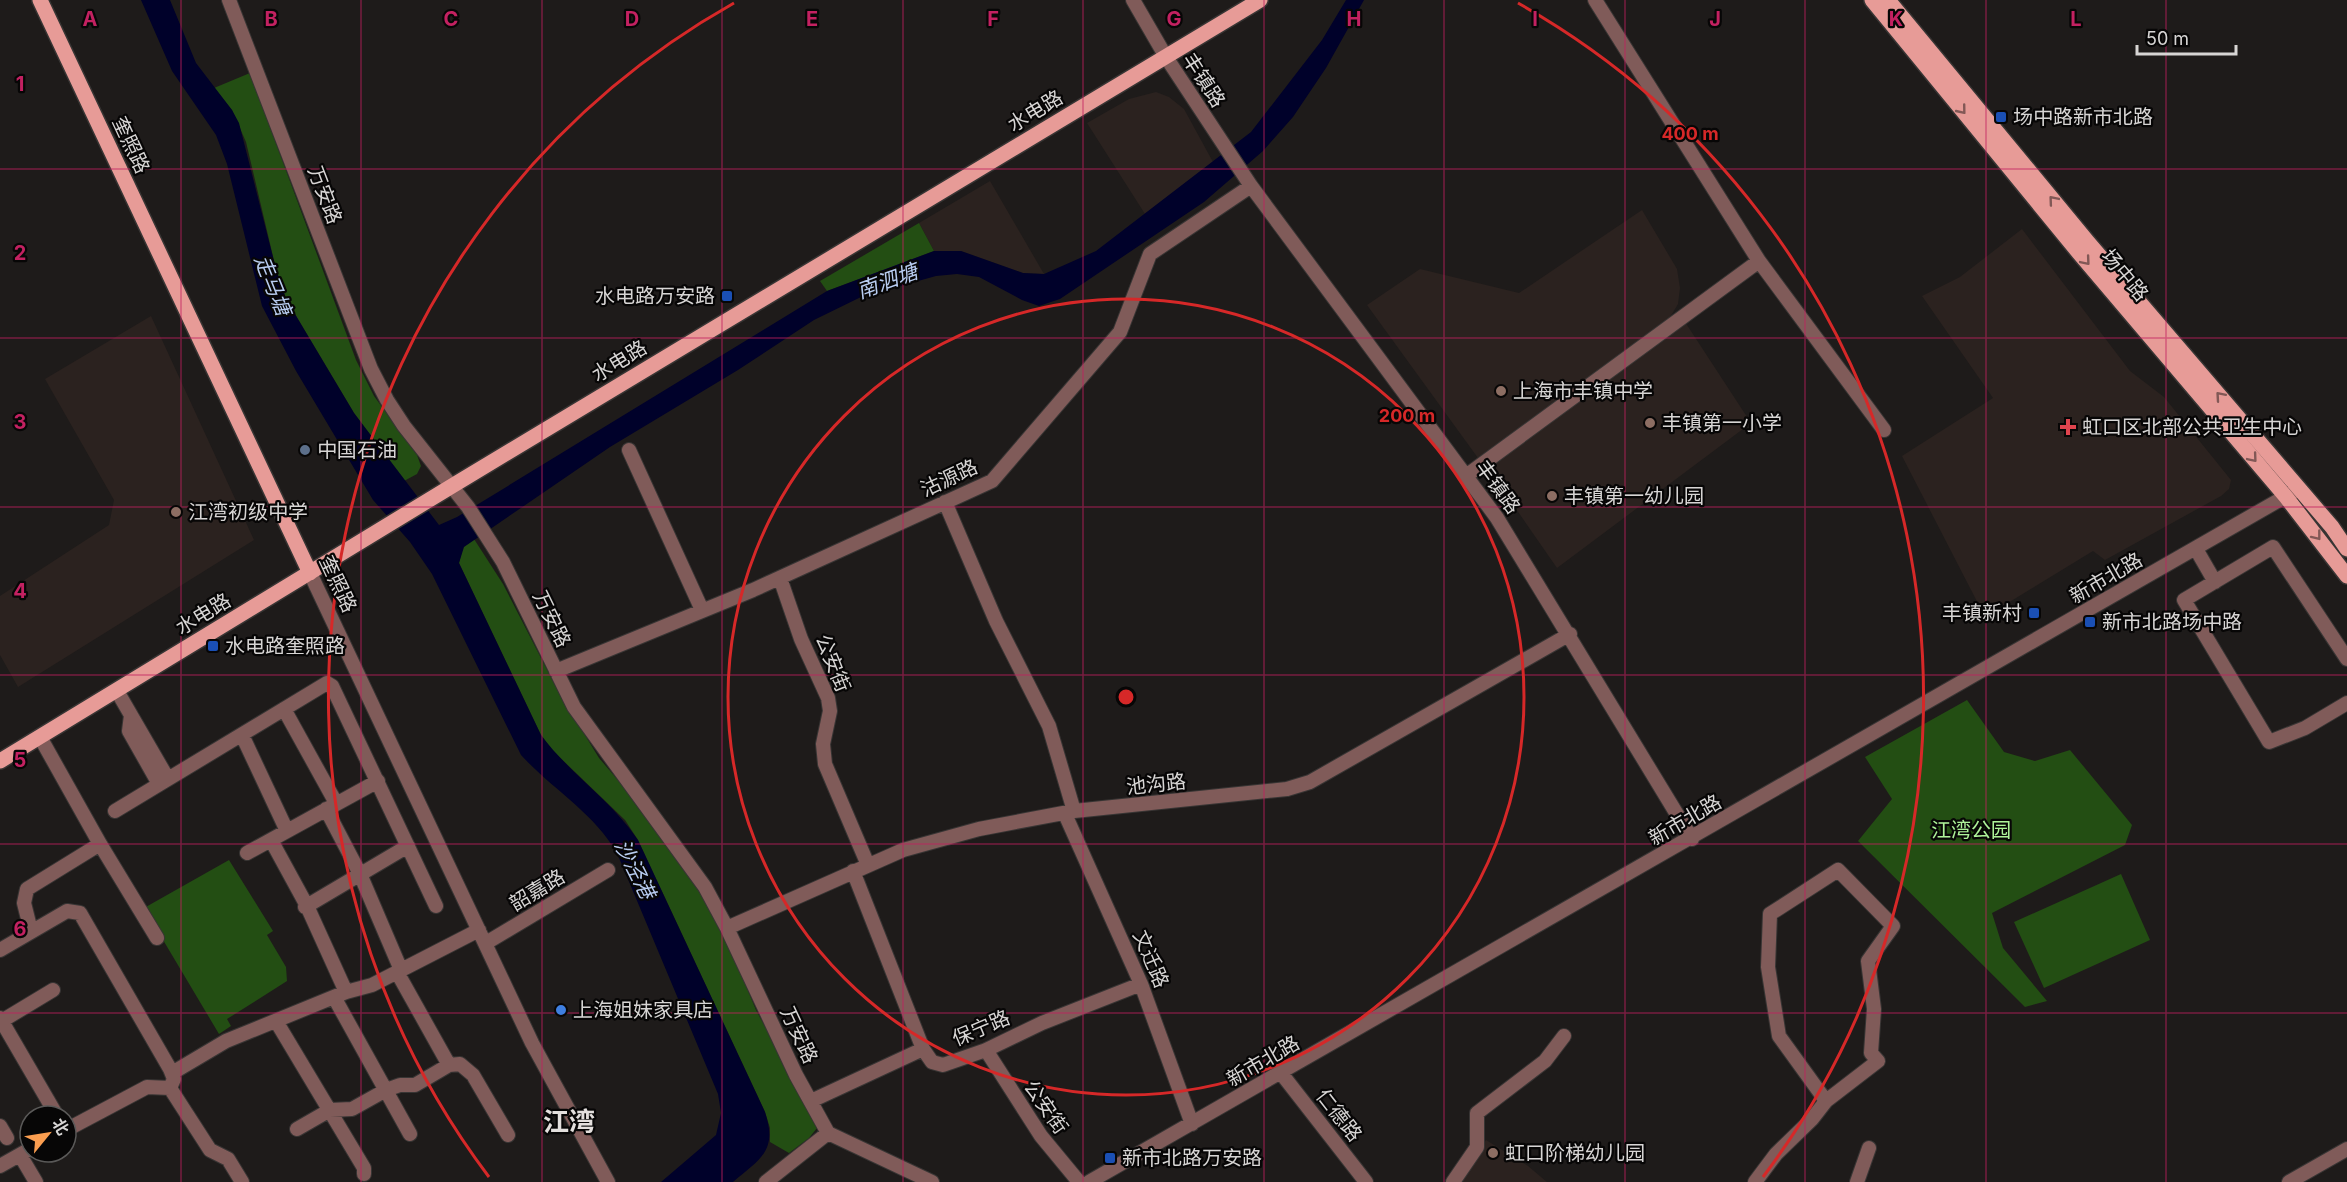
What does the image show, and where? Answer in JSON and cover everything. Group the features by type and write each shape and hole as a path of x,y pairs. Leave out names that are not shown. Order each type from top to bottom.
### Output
{"main road":[{"name":"奎照路","path":"40,0 310,573"},
{"name":"水电路","path":"0,761 428,500 1260,0"},
{"name":"场中路","path":"1872,0 2079,253 2293,493 2347,549"},
{"name":"场中路","path":"1888,0 2293,493 2347,576"}],"street":[{"name":"万安路","path":"229,0 371,369 404,426 468,507 490,540 573,707 690,865 727,928 796,1075 828,1133"},
{"name":"丰镇路","path":"1133,0 1166,57 1248,181 1497,518 1570,634 1692,839"},
{"path":"1595,0 1759,261 1884,430"},
{"name":"沽源路","path":"556,671 780,578 992,481 1120,332 1150,254 1248,181"},
{"path":"1466,476 1759,261"},
{"path":"629,450 702,610"},
{"name":"新市北路","path":"1089,1182 2293,493"},
{"name":"文迁路","path":"945,502 996,621 1049,726 1069,812 1142,984 1192,1124"},
{"path":"2347,659 2273,547 2184,600 2269,742 2305,728 2347,703"},
{"path":"2196,549 2215,582"},
{"name":"奎照路","path":"310,573 550,1078 608,1182"},
{"name":"公安街","path":"780,578 801,639 828,698 830,711 823,744 825,764 868,865"},
{"name":"池沟路","path":"727,928 853,871 933,840 1069,812 1287,789 1310,782 1570,634"},
{"path":"115,811 327,683 332,686 436,906"},
{"path":"117,690 131,716 128,728 164,782"},
{"path":"284,709 331,806 399,971 449,1065"},
{"path":"242,735 287,831"},
{"path":"40,737 100,844 157,938"},
{"path":"247,853 378,782"},
{"path":"271,840 306,907 340,995 410,1134"},
{"path":"31,932 24,903 27,889 100,844"},
{"path":"306,907 408,846"},
{"name":"韶嘉路","path":"486,944 608,870"},
{"path":"1755,1182 1776,1154 1812,1119 1826,1101 1878,1061 1871,1053 1874,1009 1868,961 1893,926 1838,870 1770,914 1768,967 1779,1036 1826,1101"},
{"path":"811,1101 923,1049 853,871"},
{"path":"0,950 67,911 80,913 172,1073 174,1078 170,1088"},
{"path":"172,1073 226,1041 340,995 372,985 479,930"},
{"name":"保宁路","path":"923,1049 932,1062 943,1065 986,1050 1042,1023 1142,984"},
{"path":"50,1104 1,1020 53,990"},
{"path":"276,1021 364,1168 364,1174"},
{"path":"1453,1182 1477,1147 1477,1113 1545,1061 1564,1036"},
{"name":"公安街","path":"986,1050 1041,1136 1079,1182"},
{"path":"297,1129 330,1110 352,1109 386,1090 400,1085 415,1085 449,1065 460,1064 473,1075 508,1135"},
{"name":"仁德路","path":"1281,1073 1366,1182"},
{"path":"78,1124 147,1087 170,1088"},
{"path":"170,1088 210,1149 228,1159 242,1182"},
{"path":"766,1182 828,1133 932,1182"},
{"path":"1857,1182 1869,1148"},
{"path":"2289,1182 2347,1149"},
{"path":"0,1167 18,1156"},
{"path":"29,1164 36,1182"}],"shaded area":[{"path":"1156,92 1169,97 1184,109 1213,162 1145,214 1087,123 1129,99"},
{"path":"990,181 1044,274 1023,273 961,251 934,251 919,223"},
{"name":"上海市丰镇中学","path":"1642,210 1677,269 1680,288 1678,304 1666,324 1478,458 1367,305 1420,269 1519,293"},
{"name":"虹口区北部公共卫生中心","path":"2022,229 2130,371 2164,397 2231,480 2229,489 2221,496 2105,560 2093,551 1985,617 1902,456 1993,398 1922,296 1960,277"},
{"name":"江湾初级中学","path":"151,316 254,540 18,687 0,655 0,596 109,525 114,500 45,379"},
{"name":"丰镇第一小学","path":"1685,322 1751,423 1557,568 1487,467"},
{"name":"虹口阶梯幼儿园","path":"1486,1140 1528,1166 1547,1182 1461,1182"}],"green space":[{"path":"250,73 356,360 374,396 417,455 421,466 417,474 404,481 354,413 286,299 276,269 246,142 232,110 214,88"},
{"path":"919,223 934,251 827,291 820,281"},
{"path":"474,539 503,584 558,691 599,758 653,821 696,881 731,950 756,1010 810,1110 817,1128 809,1138 789,1153 770,1142 770,1128 765,1112 638,840 625,820 551,749 541,735 459,563 463,547"},
{"name":"江湾公园","path":"1967,700 2004,752 2035,761 2070,750 2132,825 2125,845 1992,913 2003,948 2047,1001 2025,1007 1858,841 1892,799 1865,757"},
{"path":"229,860 273,931 267,935 286,967 287,981 227,1019 231,1026 219,1034 144,908"},
{"path":"2121,874 2150,940 2044,988 2014,922"}],"water":[{"path":"141,0 170,0 196,63 232,110 239,123 276,269 286,299 354,413 439,525 457,517 827,291 934,251 961,251 1023,273 1044,274 1096,251 1251,132 1322,40 1346,0 1364,0 1326,68 1293,117 1263,151 1204,202 1060,299 1039,306 1022,300 979,277 957,274 936,276 861,297 814,320 738,370 610,447 464,547 459,563 541,735 564,762 615,812 638,840 765,1112 769,1136 768,1145 758,1160 733,1182 661,1182 716,1135 721,1113 718,1094 617,853 596,825 521,755 432,574 410,542 373,500 296,371 262,306 227,164 216,135 172,71"}],"place":[{"name":"场中路新市北路","path":"2001,117"},
{"name":"水电路万安路","path":"727,296"},
{"name":"上海市丰镇中学","path":"1501,391"},
{"name":"丰镇第一小学","path":"1650,423"},
{"name":"虹口区北部公共卫生中心","path":"2068,427"},
{"name":"中国石油","path":"305,450"},
{"name":"丰镇第一幼儿园","path":"1552,496"},
{"name":"江湾初级中学","path":"176,512"},
{"name":"丰镇新村","path":"2034,613"},
{"name":"新市北路场中路","path":"2090,622"},
{"name":"水电路奎照路","path":"213,646"},
{"name":"上海姐妹家具店","path":"561,1010"},
{"name":"虹口阶梯幼儿园","path":"1493,1153"},
{"name":"新市北路万安路","path":"1110,1158"}],"district":[{"name":"江湾","path":"569,1121"}],"water label":[{"name":"南泗塘","path":"887,281"},
{"name":"走马塘","path":"273,285"},
{"name":"沙泾港","path":"635,869"}]}
